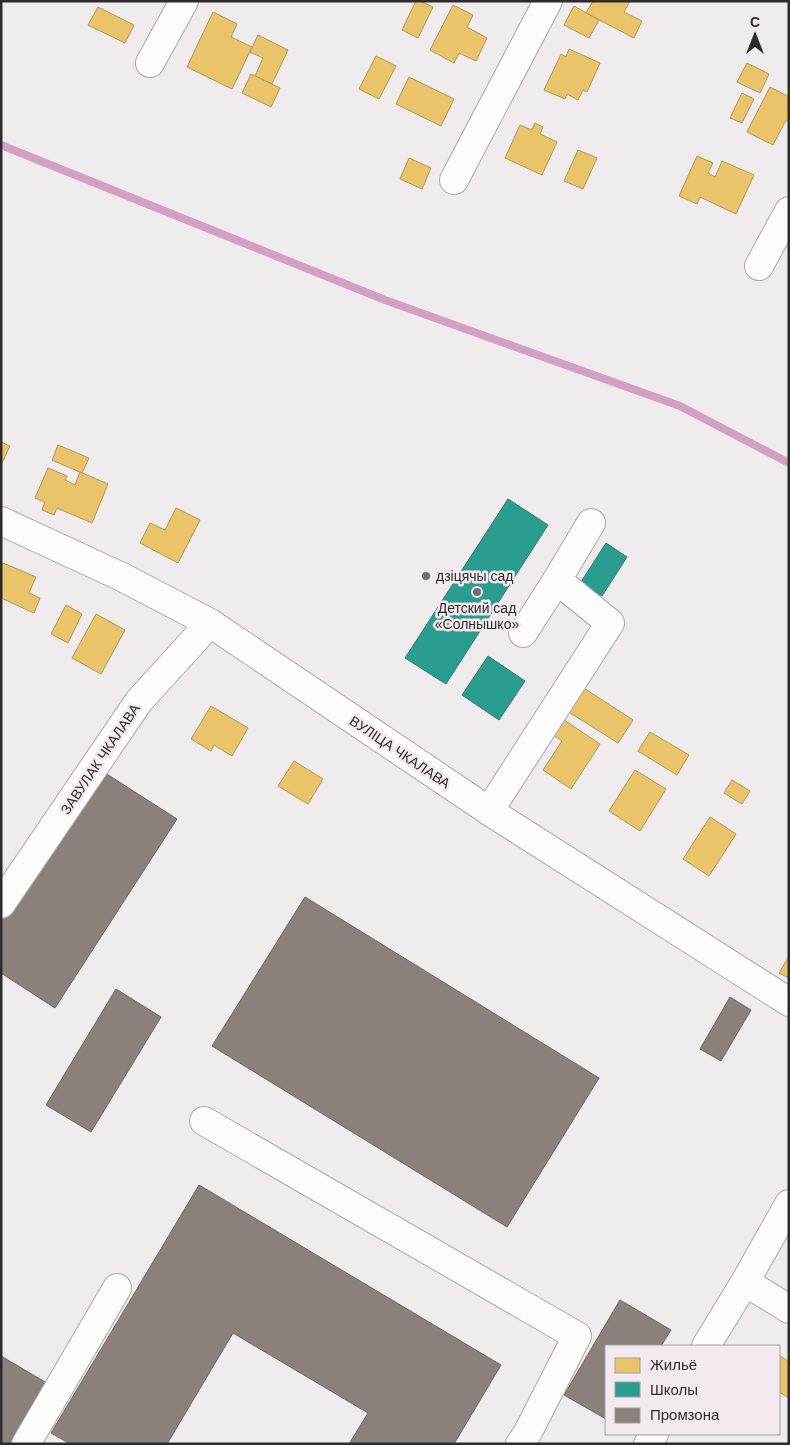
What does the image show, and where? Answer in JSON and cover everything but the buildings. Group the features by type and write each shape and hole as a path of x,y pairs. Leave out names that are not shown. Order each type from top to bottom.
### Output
{"street":[{"path":"150,63 184,1"},
{"path":"454,180 548,1"},
{"path":"759,266 789,211"},
{"name":"ВУЛІЦА ЧКАЛАВА","path":"1,521 122,577 210,623 489,811 789,1002"},
{"path":"523,634 591,523"},
{"path":"489,811 610,623 557,580"},
{"name":"ЗАВУЛАК ЧКАЛАВА","path":"1,904 139,701 210,623"},
{"path":"204,1121 577,1336 520,1444"},
{"path":"707,1345 789,1204"},
{"path":"745,1282 789,1309"},
{"path":"26,1444 117,1288"}],"waterway":[{"path":"1,145 385,300 680,406 789,463"}],"place":[{"name":"дзіцячы сад","path":"426,576"},
{"name":"Детский сад «Солнышко»","path":"477,592"}]}
